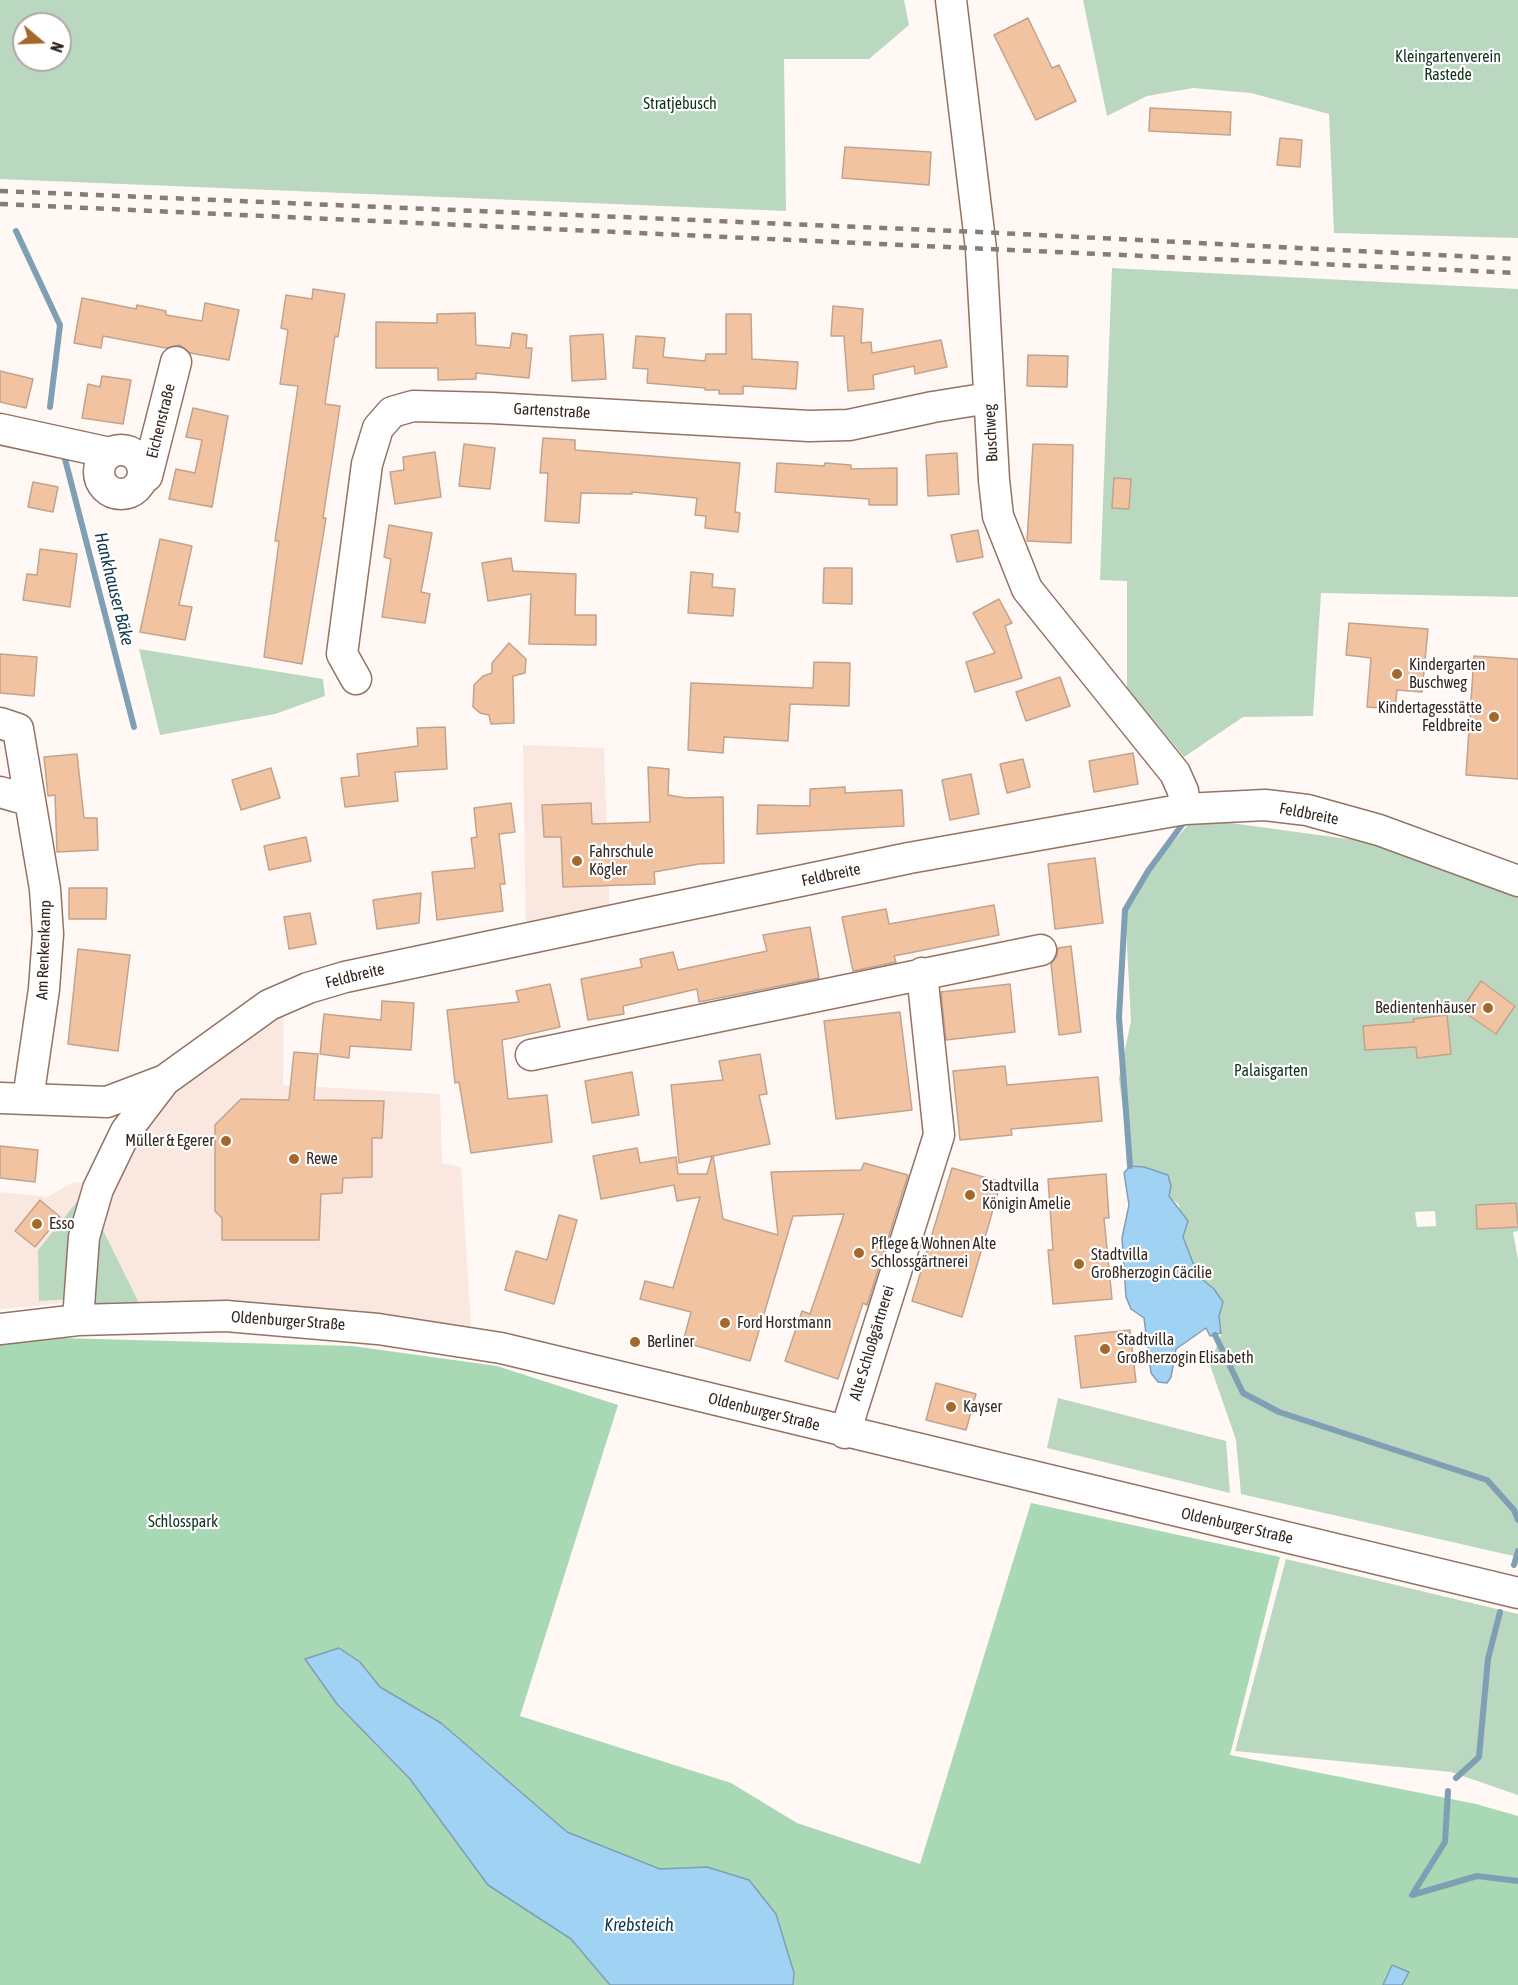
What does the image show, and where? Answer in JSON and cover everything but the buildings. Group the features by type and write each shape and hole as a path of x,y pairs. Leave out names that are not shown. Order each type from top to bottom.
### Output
{"street":[{"name":"Buschweg","path":"951,0 981,249 998,516 1023,581 1048,618 1175,773 1183,790 1185,809"},
{"name":"Eichenstraße","path":"0,429 110,453 126,450 137,456 143,466 142,479 147,476 176,362"},
{"name":"Gartenstraße","path":"356,679 342,654 367,464 378,428 392,412 413,406 492,408 809,426 849,425 989,398"},
{"name":"Am Renkenkamp","path":"0,723 18,729 28,800 45,889 48,934 44,989 14,1099"},
{"path":"0,792 28,800"},
{"name":"Feldbreite","path":"14,1099 107,1102 165,1080 269,1005 345,977 909,858 1185,809 1265,805 1306,810 1380,830 1518,881"},
{"path":"531,1055 1041,950"},
{"name":"Alte Schloßgärtnerei","path":"845,1433 939,1135 922,973"},
{"name":"Feldbreite","path":"78,1320 84,1237 98,1189 126,1131 165,1080"},
{"name":"Oldenburger Straße","path":"0,1329 78,1320 226,1316 378,1329 501,1348 845,1433 1518,1593"}],"shaded area":[{"path":"523,745 604,748 610,921 526,939"},
{"path":"284,999 283,1085 440,1094 442,1163 461,1167 472,1343 146,1317 101,1226 126,1131"},
{"path":"74,1182 92,1186 75,1302 0,1309 0,1192 47,1197"}],"green space":[{"name":"Stratjebusch","path":"0,0 904,0 909,25 869,59 784,59 786,211 0,179"},
{"name":"Kleingartenverein Rastede","path":"1083,0 1518,0 1518,238 1334,233 1329,114 1251,93 1193,88 1147,96 1107,116"},
{"path":"1112,268 1518,289 1518,597 1321,593 1313,716 1243,717 1184,757 1127,688 1127,581 1100,580"},
{"path":"139,649 323,679 325,696 275,714 160,735"},
{"name":"Palaisgarten","path":"1194,818 1377,843 1518,894 1518,1231 1513,1232 1518,1260 1518,1557 1241,1494 1236,1440 1210,1365 1221,1334 1219,1316 1223,1301 1203,1280 1193,1263 1183,1237 1179,1205 1169,1196 1171,1185 1144,1167 1130,1166 1119,1078 1131,1021 1125,910 1148,871","holes":["1481,981 1515,1005 1495,1034 1461,1010","1447,1015 1451,1054 1418,1058 1413,1019","1435,1211 1436,1226 1417,1227 1415,1212"]},
{"path":"84,1193 73,1299 39,1301 38,1250"},
{"path":"101,1226 146,1317 78,1320"},
{"name":"Schlosspark","path":"24,1337 352,1346 497,1366 618,1405 520,1716 731,1783 797,1823 920,1864 1031,1503 1280,1557 1230,1755 1476,1804 1518,1816 1518,1985 1402,1985 1408,1972 1392,1965 1383,1985 793,1985 793,1973 776,1914 707,1867 660,1869 567,1832 441,1723 380,1687 360,1662 371,1740 410,1779 488,1885 571,1939 610,1985 0,1985 0,1340"},
{"path":"1058,1398 1226,1441 1230,1493 1047,1448"},
{"path":"1286,1559 1518,1614 1518,1795 1451,1772 1235,1751"}],"water":[{"path":"1130,1166 1144,1167 1168,1175 1171,1186 1169,1196 1188,1221 1183,1237 1193,1263 1203,1280 1214,1289 1223,1302 1219,1316 1221,1333 1210,1336 1206,1328 1176,1349 1171,1377 1167,1383 1158,1382 1151,1373 1144,1318 1131,1309 1126,1297 1122,1238 1129,1205 1124,1173"},
{"name":"Krebsteich","path":"339,1648 360,1662 380,1687 441,1723 567,1832 660,1869 707,1867 749,1880 776,1914 794,1973 793,1985 610,1985 571,1939 488,1885 410,1779 337,1704 305,1659"},
{"path":"1392,1965 1409,1972 1402,1985 1383,1985"}],"waterway":[{"name":"Hankhauser Bäke","path":"16,231 60,325 50,407"},
{"name":"Hankhauser Bäke","path":"65,459 134,727"},
{"path":"1130,1166 1119,1017 1125,910 1148,871 1187,818"},
{"path":"1215,1335 1243,1393 1279,1412 1487,1480 1514,1510 1518,1520"},
{"path":"1514,1565 1518,1551"},
{"path":"1456,1778 1479,1757 1488,1659 1500,1612"},
{"path":"1448,1791 1445,1842 1412,1895 1477,1876 1518,1881"}],"railway":[{"path":"0,191 979,232 1518,259"},
{"path":"0,204 1518,273"}],"place":[{"name":"Kindergarten Buschweg","path":"1397,674"},
{"name":"Kindertagesstätte Feldbreite","path":"1494,717"},
{"name":"Fahrschule Kögler","path":"577,861"},
{"name":"Bedientenhäuser","path":"1488,1008"},
{"name":"Müller & Egerer","path":"226,1141"},
{"name":"Rewe","path":"294,1159"},
{"name":"Stadtvilla Königin Amelie","path":"970,1195"},
{"name":"Esso","path":"37,1224"},
{"name":"Pflege & Wohnen Alte Schlossgärtnerei","path":"859,1253"},
{"name":"Stadtvilla Großherzogin Cäcilie","path":"1079,1264"},
{"name":"Ford Horstmann","path":"725,1323"},
{"name":"Berliner","path":"635,1342"},
{"name":"Stadtvilla Großherzogin Elisabeth","path":"1105,1349"},
{"name":"Kayser","path":"951,1407"}]}
